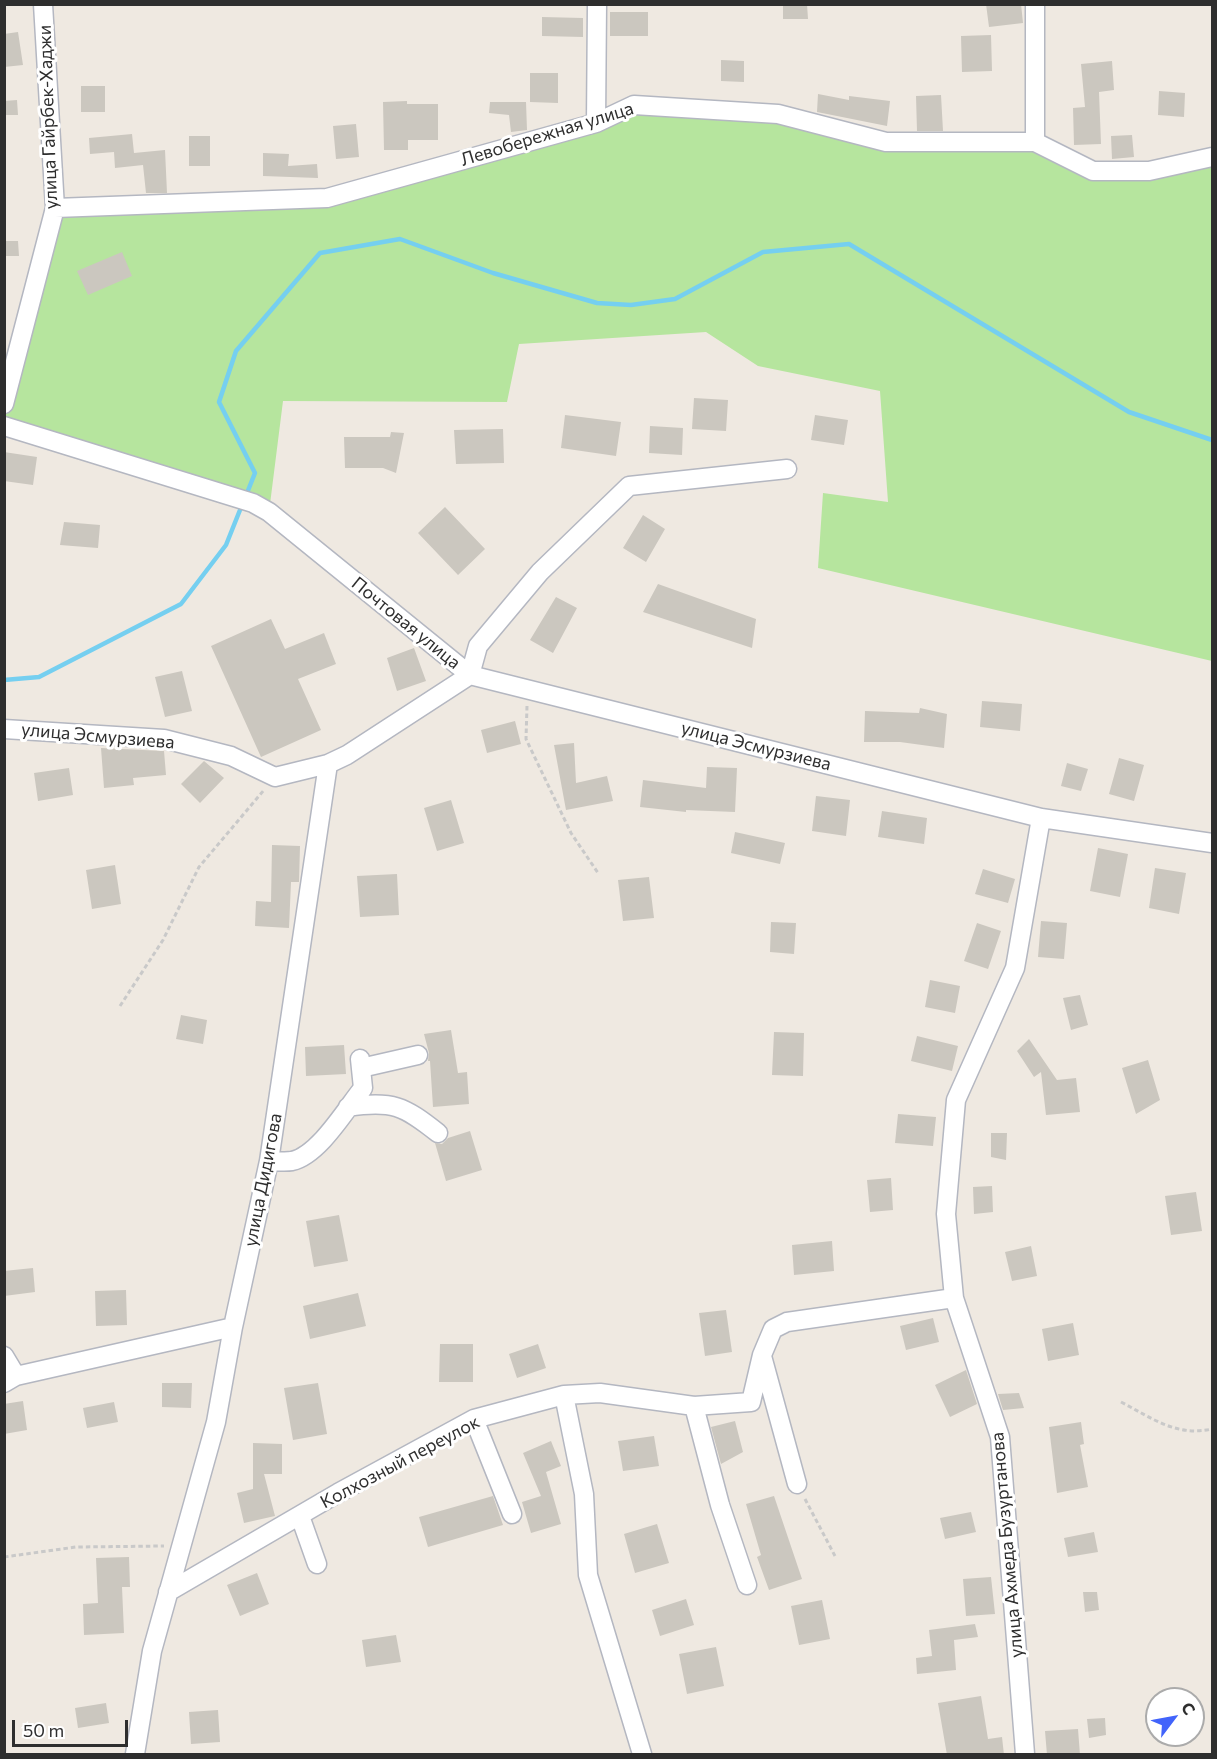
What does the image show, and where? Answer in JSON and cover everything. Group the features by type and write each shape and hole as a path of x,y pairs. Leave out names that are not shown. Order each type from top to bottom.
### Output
{"street":[{"name":"улица Гайрбек-Хаджи","path":"4,404 55,208 43,4"},
{"path":"596,123 597,4"},
{"path":"1035,4 1035,142"},
{"name":"Левобережная улица","path":"55,208 327,198 596,123 634,105 778,114 886,142 1035,142 1093,171 1149,171 1212,157"},
{"name":"Почтовая улица","path":"4,426 253,503 269,512 470,675 478,646 540,572 629,486 788,469"},
{"path":"275,777 328,764 347,755 470,675"},
{"name":"улица Эсмурзиева","path":"470,675 1041,818 1212,843"},
{"name":"улица Эсмурзиева","path":"4,729 164,739 231,756 275,777"},
{"name":"улица Дидигова","path":"135,1755 152,1651 216,1422 233,1327 269,1161 328,764"},
{"name":"улица Ахмеда Бузуртанова","path":"1024,1755 1000,1437 954,1298 946,1214 956,1100 1015,968 1041,818"},
{"path":"269,1161 292,1161 308,1153 363,1088 361,1064 418,1055"},
{"path":"348,1107 391,1105 410,1111 438,1133"},
{"name":"Колхозный переулок","path":"168,1592 338,1493 474,1419 564,1395 600,1393 693,1406 751,1402 762,1355 773,1329 787,1322 954,1298"},
{"path":"4,1356 10,1380 233,1327"},
{"path":"762,1355 797,1484"},
{"path":"564,1395 584,1494 588,1575 642,1755"},
{"path":"693,1406 720,1505 747,1585"},
{"path":"474,1419 512,1514"},
{"path":"300,1516 317,1564"}],"path":[{"path":"528,689 526,739 571,833 598,873"},
{"path":"120,1006 163,940 199,867 275,777"},
{"path":"1121,1402 1173,1428 1195,1433 1212,1429"},
{"path":"797,1484 835,1556"},
{"path":"4,1557 76,1547 181,1546"}],"green space":[{"path":"634,105 778,114 886,142 1035,142 1093,171 1212,157 1212,661 818,568 823,493 888,502 880,391 758,366 706,332 519,344 507,402 283,401 269,512 5,426 5,404 55,208 327,198"}],"building":[{"path":"783,4 807,4 808,19 783,19"},
{"path":"986,4 1021,4 1023,23 989,27"},
{"path":"610,12 648,12 648,36 610,36"},
{"path":"542,17 583,18 583,37 542,36"},
{"path":"18,32 23,65 4,67 4,34"},
{"path":"991,35 992,71 962,72 961,36"},
{"path":"721,60 744,61 744,82 721,81"},
{"path":"1112,61 1114,90 1099,92 1101,144 1074,145 1073,108 1085,107 1081,64"},
{"path":"530,73 558,73 558,103 530,102"},
{"path":"81,86 105,86 105,112 81,112"},
{"path":"1159,91 1185,93 1184,117 1158,115"},
{"path":"818,94 849,100 849,96 890,101 887,126 817,112"},
{"path":"941,95 943,131 917,131 916,96"},
{"path":"17,100 18,115 4,115 4,101"},
{"path":"407,101 407,104 438,104 438,140 408,140 408,150 384,150 383,102"},
{"path":"490,102 526,102 527,130 511,132 509,115 489,113"},
{"path":"356,124 359,157 336,159 333,126"},
{"path":"132,134 134,153 165,150 167,193 146,193 143,165 115,168 114,152 90,154 89,138"},
{"path":"1132,135 1134,157 1112,159 1111,136"},
{"path":"189,136 210,136 210,166 189,166"},
{"path":"263,153 289,154 288,166 317,164 318,178 263,176"},
{"path":"4,241 18,241 19,256 4,256"},
{"path":"122,252 132,276 88,295 77,271"},
{"path":"694,398 728,400 726,431 692,429"},
{"path":"565,415 621,422 616,456 561,448"},
{"path":"815,415 848,420 844,445 811,440"},
{"path":"650,426 683,428 682,455 649,453"},
{"path":"503,429 504,463 456,464 454,430"},
{"path":"391,432 404,433 396,473 383,468 345,468 344,437 390,437"},
{"path":"4,452 37,457 33,485 4,481"},
{"path":"445,507 485,549 458,575 418,533"},
{"path":"643,515 665,529 646,562 623,548"},
{"path":"64,522 100,525 98,548 60,545"},
{"path":"658,584 756,619 752,648 643,612"},
{"path":"556,597 577,608 553,653 530,640"},
{"path":"271,619 285,649 324,633 336,664 298,679 321,730 261,757 211,646"},
{"path":"414,648 426,681 397,691 387,658"},
{"path":"182,671 192,711 165,717 155,677"},
{"path":"982,701 1022,704 1020,731 980,727"},
{"path":"920,708 947,714 944,748 900,742 864,742 865,711 919,713"},
{"path":"515,721 521,744 487,753 481,730"},
{"path":"574,743 576,783 607,776 613,801 566,810 554,745"},
{"path":"101,748 164,751 166,775 133,778 134,785 104,788"},
{"path":"1119,758 1144,765 1134,801 1109,794"},
{"path":"204,761 224,778 200,803 181,784"},
{"path":"1067,763 1088,769 1081,791 1061,786"},
{"path":"707,767 737,768 735,812 686,810 686,812 640,807 643,780 706,788"},
{"path":"69,768 73,795 38,801 34,773"},
{"path":"816,796 850,800 846,836 812,831"},
{"path":"451,800 464,843 437,851 424,808"},
{"path":"882,811 927,818 924,844 878,837"},
{"path":"735,832 785,843 780,864 731,853"},
{"path":"272,845 300,846 299,882 291,882 289,928 255,926 256,901 271,902"},
{"path":"1098,848 1128,854 1120,897 1090,891"},
{"path":"115,865 121,904 92,909 86,870"},
{"path":"1155,868 1186,873 1179,914 1149,908"},
{"path":"983,869 1015,879 1008,903 975,894"},
{"path":"397,874 399,915 360,917 357,876"},
{"path":"649,877 654,918 623,921 618,880"},
{"path":"1041,921 1067,923 1064,959 1038,957"},
{"path":"771,922 796,923 794,954 770,952"},
{"path":"977,923 1001,931 988,969 964,961"},
{"path":"930,980 960,986 955,1013 925,1007"},
{"path":"1080,995 1088,1025 1071,1030 1063,998"},
{"path":"181,1015 207,1020 203,1044 176,1039"},
{"path":"451,1030 458,1073 467,1072 469,1104 433,1107 430,1061 428,1061 429,1053 424,1034"},
{"path":"774,1032 804,1033 803,1076 772,1075"},
{"path":"917,1036 958,1046 952,1071 911,1061"},
{"path":"1029,1039 1057,1080 1076,1078 1080,1112 1046,1115 1041,1072 1034,1077 1017,1051"},
{"path":"344,1045 346,1074 306,1076 305,1047"},
{"path":"1148,1060 1160,1100 1136,1114 1122,1068"},
{"path":"898,1114 936,1117 933,1146 895,1143"},
{"path":"470,1131 482,1170 446,1181 435,1143 442,1144 448,1138"},
{"path":"991,1133 1007,1133 1006,1160 991,1157"},
{"path":"891,1178 893,1210 870,1212 867,1180"},
{"path":"992,1186 993,1212 974,1214 973,1187"},
{"path":"1196,1192 1202,1231 1171,1235 1165,1196"},
{"path":"339,1215 348,1261 314,1267 306,1221"},
{"path":"832,1241 834,1271 794,1275 792,1245"},
{"path":"1031,1246 1037,1276 1012,1281 1005,1252"},
{"path":"33,1268 35,1292 4,1296 4,1271"},
{"path":"126,1290 127,1325 96,1326 95,1291"},
{"path":"358,1293 366,1326 310,1339 303,1306"},
{"path":"726,1310 732,1352 705,1356 699,1313"},
{"path":"933,1318 939,1342 906,1350 900,1326"},
{"path":"1073,1323 1079,1355 1048,1361 1042,1329"},
{"path":"440,1344 473,1344 473,1382 439,1382"},
{"path":"538,1344 546,1368 517,1378 509,1354"},
{"path":"966,1370 977,1404 950,1417 935,1385"},
{"path":"162,1383 192,1383 191,1408 162,1407"},
{"path":"318,1383 327,1434 293,1440 284,1388"},
{"path":"1019,1393 1024,1408 1003,1410 998,1394"},
{"path":"23,1401 27,1430 4,1434 4,1404"},
{"path":"114,1402 118,1422 87,1428 83,1408"},
{"path":"735,1421 743,1452 721,1464 711,1427"},
{"path":"1081,1422 1084,1444 1080,1445 1088,1487 1057,1493 1049,1427"},
{"path":"654,1436 659,1466 623,1471 618,1441"},
{"path":"551,1441 561,1466 546,1472 561,1524 531,1533 522,1502 541,1496 523,1453"},
{"path":"253,1443 282,1444 282,1474 264,1474 275,1516 244,1523 237,1493 253,1489"},
{"path":"493,1496 503,1525 428,1547 419,1517"},
{"path":"774,1496 802,1579 769,1590 757,1557 761,1555 746,1504"},
{"path":"971,1512 976,1532 945,1539 940,1518"},
{"path":"657,1524 669,1563 635,1573 624,1534"},
{"path":"1094,1532 1098,1552 1068,1557 1064,1538"},
{"path":"129,1557 130,1587 122,1587 124,1633 84,1635 83,1604 98,1603 96,1558"},
{"path":"257,1573 269,1604 240,1616 227,1585"},
{"path":"991,1577 995,1614 966,1616 963,1579"},
{"path":"1083,1592 1097,1592 1099,1610 1085,1612"},
{"path":"686,1599 694,1625 660,1636 652,1610"},
{"path":"822,1600 830,1639 799,1645 791,1606"},
{"path":"975,1624 978,1637 954,1640 956,1670 917,1674 916,1658 932,1656 929,1630"},
{"path":"396,1635 401,1662 366,1667 362,1640"},
{"path":"716,1647 724,1686 687,1694 679,1654"},
{"path":"981,1696 988,1739 1002,1737 1004,1755 947,1755 938,1703"},
{"path":"106,1703 109,1723 78,1728 75,1708"},
{"path":"218,1710 220,1742 191,1744 189,1712"},
{"path":"1105,1718 1106,1735 1089,1738 1087,1719"},
{"path":"1078,1729 1080,1755 1047,1755 1045,1731"}],"waterway":[{"path":"245,498 255,473 219,402 236,351 320,253 400,239 493,273 597,303 631,305 675,299 763,252 849,244 1129,412 1212,440"},
{"path":"4,680 39,677 181,604 226,545 242,505"}]}
